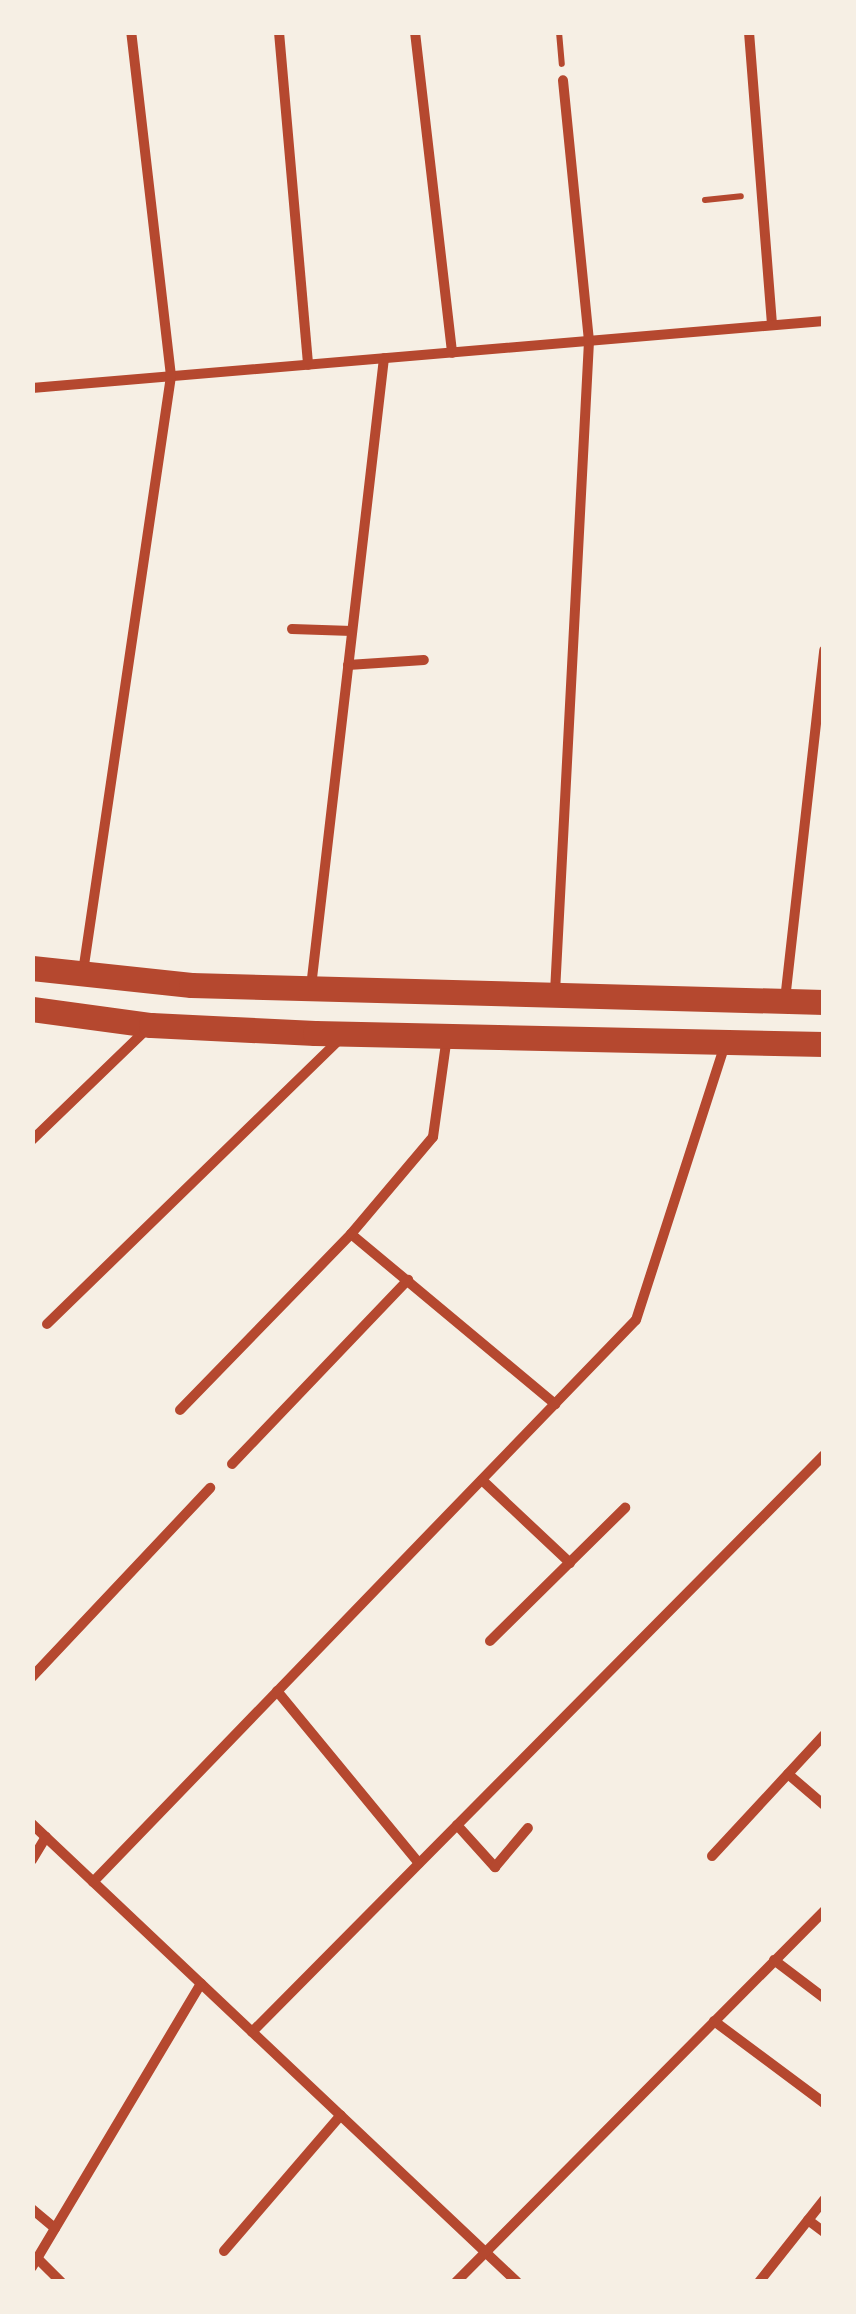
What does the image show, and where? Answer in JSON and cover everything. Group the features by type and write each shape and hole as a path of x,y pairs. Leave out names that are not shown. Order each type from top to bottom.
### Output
{"main road":[{"path":"32,968 191,985 555,998 824,1002"},
{"path":"65,1012 77,972"},
{"path":"550,1037 555,998"},
{"path":"32,1009 151,1025 824,1044"}],"street":[{"path":"77,972 170,376 130,32"},
{"path":"279,32 308,365"},
{"path":"415,32 452,353"},
{"path":"749,32 772,325"},
{"path":"555,998 588,340 563,80"},
{"path":"32,388 824,321"},
{"path":"311,987 384,358"},
{"path":"292,629 352,630"},
{"path":"785,1001 824,650"},
{"path":"348,666 424,660"},
{"path":"32,1140 151,1025"},
{"path":"48,1324 346,1033"},
{"path":"180,1410 351,1234 433,1137 447,1035"},
{"path":"94,1882 636,1320 726,1041"},
{"path":"351,1234 555,1404"},
{"path":"232,1464 408,1280"},
{"path":"252,2032 824,1454"},
{"path":"482,1480 570,1563"},
{"path":"32,1677 210,1488"},
{"path":"490,1641 625,1508"},
{"path":"277,1691 419,1863"},
{"path":"712,1856 824,1736"},
{"path":"788,1774 824,1806"},
{"path":"32,1824 517,2282"},
{"path":"457,1825 495,1868 528,1828"},
{"path":"32,1860 46,1837"},
{"path":"456,2282 824,1911"},
{"path":"774,1960 824,1998"},
{"path":"61,2282 35,2263 201,1984"},
{"path":"714,2021 824,2103"},
{"path":"224,2251 341,2116"},
{"path":"759,2282 824,2200"},
{"path":"32,2209 55,2228"},
{"path":"808,2220 824,2232"}],"path":[{"path":"706,200 762,194"}]}
